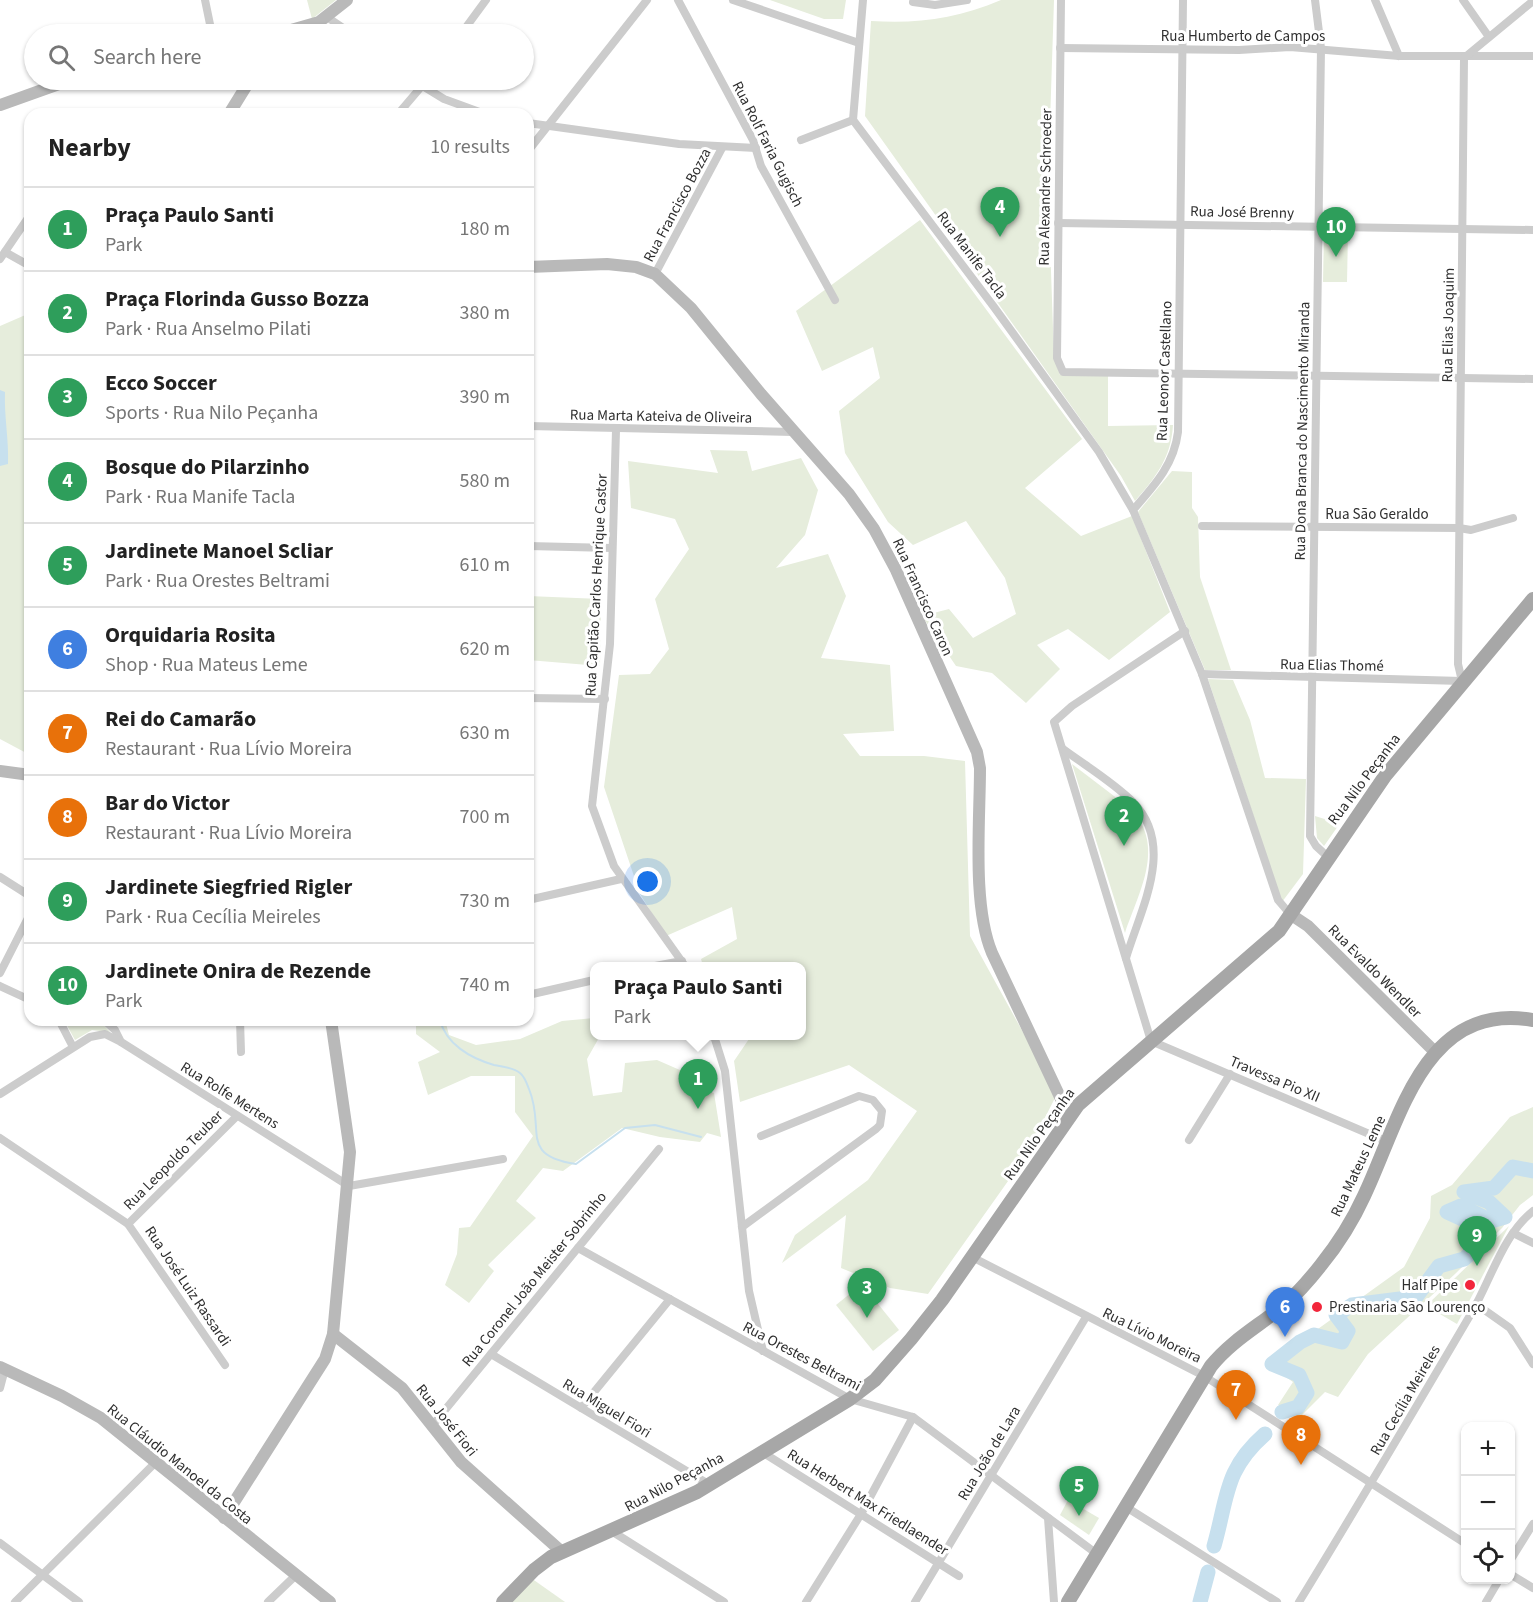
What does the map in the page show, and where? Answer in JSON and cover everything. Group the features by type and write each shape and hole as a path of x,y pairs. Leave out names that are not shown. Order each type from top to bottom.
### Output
{"main road":[{"name":"Rua Nilo Peçanha","path":"503,1602 534,1569 562,1552 613,1532 710,1485 849,1399 874,1380 899,1354 972,1257 1069,1116 1090,1092 1275,935 1385,776 1462,681 1533,599"},
{"name":"Rua Mateus Leme","path":"1068,1602 1204,1376 1229,1345 1284,1305 1321,1265 1353,1219 1414,1080 1436,1052 1453,1037 1480,1023 1510,1018 1533,1020"}],"street":[{"path":"205,0 210,24"},
{"path":"314,24 327,17 347,0"},
{"path":"468,24 486,0"},
{"path":"534,144 647,0"},
{"name":"Rua Rolf Faria Gugisch","path":"678,0 756,148 761,166 835,300"},
{"path":"733,0 859,43"},
{"path":"801,140 853,120 863,0"},
{"path":"913,2 935,5 967,0"},
{"name":"Rua Alexandre Schroeder","path":"1061,0 1057,358 1063,372 1178,374"},
{"name":"Rua Leonor Castellano","path":"1133,510 1159,480 1173,455 1178,432 1183,0"},
{"name":"Rua Dona Branca do Nascimento Miranda","path":"1315,0 1321,48 1310,836 1316,846 1328,857"},
{"path":"1375,0 1399,56"},
{"path":"1463,0 1489,37"},
{"path":"1464,58 1533,1"},
{"path":"327,17 337,24"},
{"name":"Rua Humberto de Campos","path":"1060,48 1182,50 1321,48 1399,56 1464,58 1533,56"},
{"name":"Rua Elias Joaquim","path":"1462,681 1458,664 1464,58"},
{"path":"0,105 41,90"},
{"path":"236,108 245,90"},
{"path":"403,108 418,90"},
{"path":"435,90 467,108"},
{"name":"Rua Manife Tacla","path":"853,120 1006,322 1099,452 1133,510"},
{"path":"534,124 651,141 722,148 756,148"},
{"name":"Rua Francisco Bozza","path":"655,274 722,148"},
{"name":"Rua José Brenny","path":"1058,223 1533,230"},
{"path":"24,224 2,255 24,264"},
{"name":"Rua Francisco Caron","path":"534,267 622,265 655,274 691,308 849,494 874,529 973,738 980,768 981,905 984,930 992,953 1069,1116"},
{"path":"1178,374 1533,379"},
{"name":"Rua Marta Kateiva de Oliveira","path":"534,426 616,430 794,432"},
{"name":"Rua Capitão Carlos Henrique Castor","path":"616,430 610,644 592,806 606,850 621,879 682,962"},
{"path":"1133,510 1202,674 1278,900 1290,914"},
{"name":"Rua São Geraldo","path":"1202,526 1459,528 1470,530 1513,518"},
{"path":"534,546 612,548"},
{"path":"1151,1041 1054,722 1072,706 1185,631"},
{"name":"Rua Elias Thomé","path":"1202,674 1312,679 1462,681"},
{"path":"534,698 605,699"},
{"path":"1062,749 1132,801 1147,820 1152,833 1155,846 1154,866 1126,959"},
{"path":"0,771 24,774"},
{"path":"0,877 24,892"},
{"path":"534,899 621,879"},
{"name":"Rua Evaldo Wendler","path":"1290,914 1308,926 1436,1052"},
{"path":"0,973 24,926"},
{"path":"534,994 590,981"},
{"path":"0,986 24,997"},
{"path":"62,1026 73,1047"},
{"name":"Rua Rolfe Mertens","path":"111,1026 121,1042 348,1186"},
{"path":"240,1026 241,1052"},
{"path":"224,1518 325,1359 333,1334 348,1186 349,1137 332,1026"},
{"path":"0,1094 73,1047 99,1034 110,1036 121,1042"},
{"path":"716,1040 725,1071 749,1291 764,1351"},
{"name":"Travessa Pio XII","path":"1151,1041 1388,1142"},
{"path":"1189,1140 1230,1074"},
{"path":"742,1227 876,1129 880,1125 882,1111 873,1100 859,1096 761,1136"},
{"name":"Rua Leopoldo Teuber","path":"128,1224 237,1116"},
{"path":"0,1138 128,1224"},
{"name":"Rua Coronel João Meister Sobrinho","path":"431,1427 659,1149"},
{"path":"348,1186 503,1159"},
{"name":"Rua Cecília Meireles","path":"1299,1602 1372,1484 1476,1304 1513,1233 1533,1211"},
{"name":"Rua José Luiz Rassardi","path":"128,1224 225,1365"},
{"path":"1513,1233 1533,1243"},
{"name":"Rua Orestes Beltrami","path":"578,1248 849,1399 913,1417 1097,1554"},
{"name":"Rua Lívio Moreira","path":"972,1257 1204,1376 1461,1541"},
{"path":"581,1408 670,1299"},
{"path":"1476,1304 1510,1328 1533,1364"},
{"name":"Rua João de Lara","path":"915,1602 1086,1317"},
{"name":"Rua José Fiori","path":"333,1334 402,1388 461,1462 562,1552"},
{"name":"Rua Miguel Fiori","path":"491,1354 710,1485"},
{"path":"0,1388 3,1368"},
{"name":"Rua Cláudio Manoel da Costa","path":"3,1368 88,1410 330,1602"},
{"path":"806,1602 861,1514 913,1417"},
{"name":"Rua Herbert Max Friedlaender","path":"762,1452 959,1576"},
{"path":"15,1602 156,1462"},
{"path":"1126,1507 1277,1602"},
{"path":"1048,1518 1053,1602"},
{"path":"1515,1553 1533,1524"},
{"path":"613,1532 724,1602"},
{"path":"0,1543 79,1602"},
{"path":"268,1602 295,1576"},
{"path":"1515,1577 1533,1588"},
{"path":"1486,1602 1497,1584"}],"green space":[{"path":"307,0 336,0 312,19"},
{"path":"770,0 846,0 843,19 824,19"},
{"path":"1001,0 1054,0 1048,185 1054,357 1060,375 1108,376 1108,426 1173,425 1166,457 1150,484 1135,501 1121,476 865,116 871,21 904,22 936,19 968,12"},
{"path":"920,220 1082,439 1025,488 1081,536 1132,516 1170,612 1109,660 1068,629 1037,645 1060,669 1026,703 992,673 956,666 922,616 949,609 973,638 1016,614 1005,578 966,521 913,545 888,522 845,453 839,411 880,378 873,347 822,371 796,311"},
{"path":"1324,233 1348,233 1347,282 1323,282"},
{"path":"24,316 24,752 0,739 0,326"},
{"path":"710,450 747,451 752,471 801,458 818,490 805,535 776,568 828,554 846,596 821,658 890,665 894,731 843,734 860,756 924,756 965,761 970,936 1057,1094 1025,1157 928,1294 890,1288 841,1268 846,1215 782,1263 795,1235 868,1180 917,1111 849,1065 740,1102 734,1061 748,1040 806,1040 806,962 702,962 701,959 737,939 732,907 666,936 640,894 604,787 619,675 650,674 669,649 655,599 689,549 675,519 631,508 628,461 718,473"},
{"path":"1172,471 1192,472 1192,508 1198,517 1200,577 1231,670 1205,670 1138,512"},
{"path":"534,596 601,599 600,666 534,660"},
{"path":"1208,679 1233,680 1250,720 1265,778 1306,779 1303,874 1282,902"},
{"path":"1072,764 1131,809 1147,838 1146,870 1125,933"},
{"path":"1315,816 1331,821 1343,819 1324,846 1317,838"},
{"path":"590,1018 590,1040 598,1040 587,1059 593,1096 622,1092 625,1063 657,1060 689,1074 692,1086 714,1093 721,1137 707,1133 700,1142 660,1137 622,1128 563,1171 543,1168 516,1201 536,1218 488,1265 494,1271 469,1303 445,1285 457,1254 459,1228 470,1227 533,1136 515,1112 515,1076 471,1076 428,1095 418,1062 440,1052 416,1034 416,1026 447,1026 449,1035 476,1045 520,1039 562,1021"},
{"path":"67,1026 104,1026 110,1032 92,1030 75,1040"},
{"path":"1533,1107 1533,1195 1520,1205 1502,1228 1455,1274 1368,1354 1338,1397 1325,1392 1299,1418 1278,1405 1293,1382 1268,1365 1404,1267 1430,1218 1431,1196 1452,1185 1510,1117"},
{"path":"1509,1226 1457,1324 1426,1306"},
{"path":"862,1284 899,1330 873,1351 836,1305"},
{"path":"1068,1500 1099,1518 1089,1535 1060,1515"},
{"path":"531,1578 565,1602 510,1602"}],"water":[{"path":"0,390 5,392 8,464 0,466"}],"waterway":[{"path":"442,1026 453,1043 468,1054 494,1065 511,1068 522,1075 534,1104 540,1147 558,1160 576,1164 625,1128 655,1125 701,1137"},
{"path":"1282,1412 1298,1407 1307,1393 1299,1375 1272,1364 1300,1342 1314,1335 1342,1342 1348,1331 1336,1315 1352,1305 1416,1297 1439,1266 1464,1259 1479,1246 1482,1228 1447,1212 1461,1206 1491,1221 1505,1217 1489,1202 1464,1192 1494,1188 1513,1167 1533,1171"},
{"path":"1214,1546 1229,1485 1242,1460 1265,1434"},
{"path":"1200,1602 1208,1572"}],"place":[{"name":"Bosque do Pilarzinho","path":"1000,237"},
{"name":"Jardinete Onira de Rezende","path":"1336,257"},
{"name":"Praça Florinda Gusso Bozza","path":"1124,846"},
{"name":"Praça Paulo Santi","path":"698,1109"},
{"name":"Jardinete Siegfried Rigler","path":"1477,1266"},
{"name":"Half Pipe","path":"1470,1285"},
{"name":"Prestinaria São Lourenço","path":"1317,1307"},
{"name":"Ecco Soccer","path":"867,1318"},
{"name":"Orquidaria Rosita","path":"1285,1337"},
{"name":"Rei do Camarão","path":"1236,1420"},
{"name":"Bar do Victor","path":"1301,1465"},
{"name":"Jardinete Manoel Scliar","path":"1079,1516"}]}
